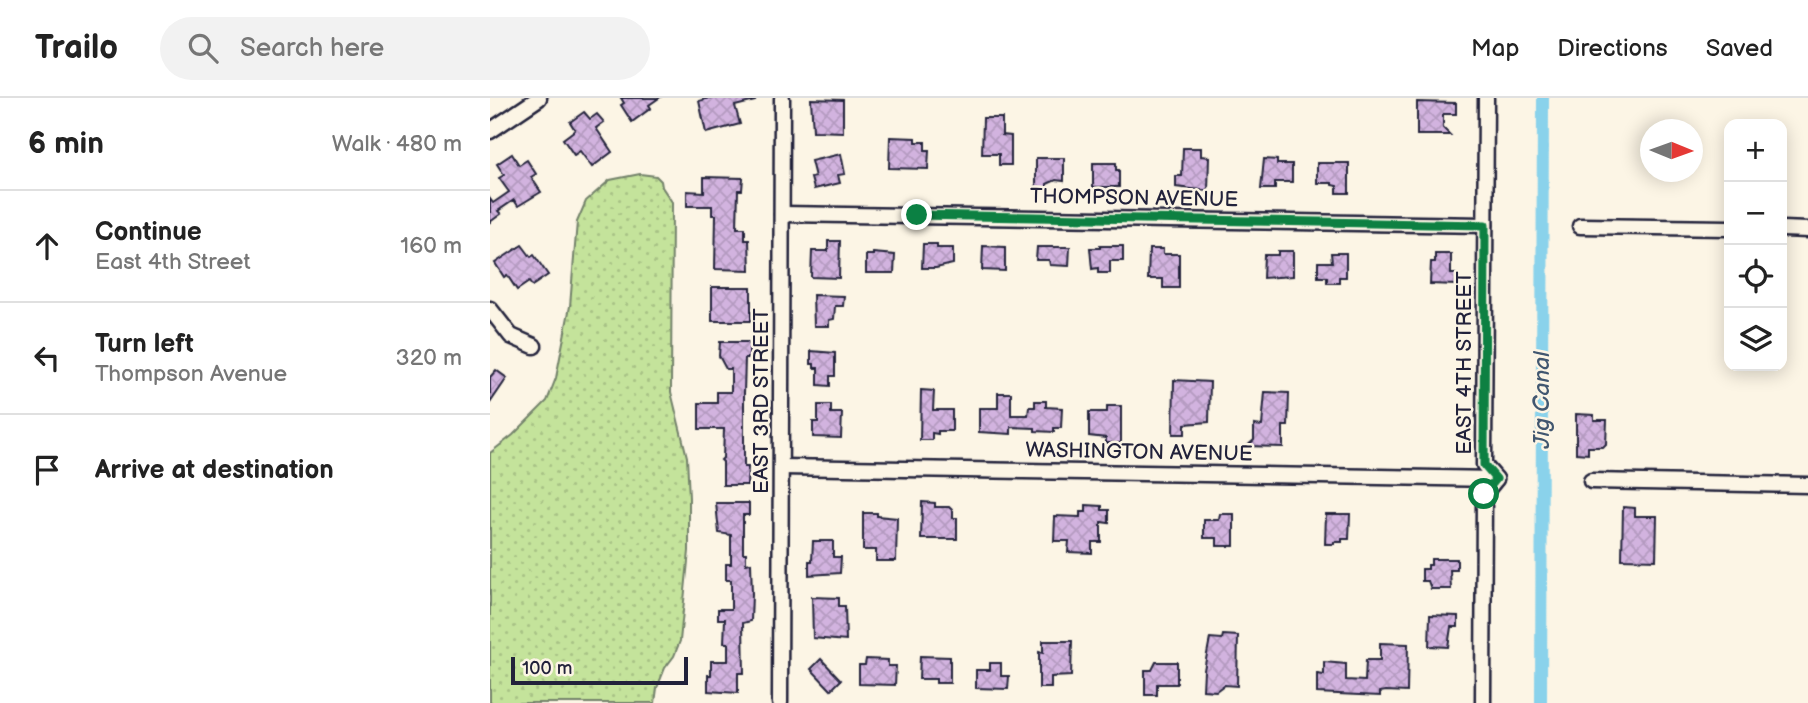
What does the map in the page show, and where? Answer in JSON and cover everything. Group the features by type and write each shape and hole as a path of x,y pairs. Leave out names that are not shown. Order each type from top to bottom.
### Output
{"street":[{"path":"490,131 539,98"},
{"name":"EAST 3RD STREET","path":"780,703 782,98"},
{"name":"EAST 4TH STREET","path":"1483,703 1484,494 1496,479 1484,465 1486,98"},
{"name":"THOMPSON AVENUE","path":"782,214 1485,225"},
{"path":"1580,226 1724,228"},
{"path":"1787,229 1808,230"},
{"path":"490,309 511,336 534,346"},
{"name":"WASHINGTON AVENUE","path":"782,467 1496,479"},
{"path":"1591,481 1808,485"}],"green space":[{"path":"640,174 656,176 672,202 671,392 687,457 689,498 689,551 680,641 665,668 657,688 655,703 490,703 490,453 513,435 547,401 556,378 570,306 577,222 586,201 610,180"}],"building":[{"path":"621,98 659,98 649,105 651,108 632,122 621,105 624,103"},
{"path":"709,98 754,98 755,101 735,106 740,124 706,133 699,101"},
{"path":"811,99 843,100 843,132 813,131"},
{"path":"1417,102 1456,103 1456,114 1443,114 1443,128 1450,135 1417,135"},
{"path":"584,112 590,119 597,114 604,122 596,128 612,152 592,167 580,151 574,155 563,139 575,130 570,122"},
{"path":"983,118 1002,118 1002,135 1011,136 1011,165 999,165 999,154 982,154"},
{"path":"890,137 916,138 916,142 925,142 925,150 929,150 928,169 889,168"},
{"path":"1183,148 1201,148 1201,156 1209,157 1208,191 1176,187 1176,176 1182,176"},
{"path":"512,154 519,165 527,160 536,174 531,177 541,192 518,206 514,200 498,211 501,214 490,222 490,199 493,203 509,192 499,178 504,175 497,164"},
{"path":"841,154 845,174 838,175 840,183 814,189 811,178 815,177 811,161"},
{"path":"1036,158 1064,158 1064,181 1056,180 1047,184 1047,188 1036,188"},
{"path":"1264,159 1277,160 1277,164 1292,164 1292,182 1275,182 1275,189 1261,189"},
{"path":"1093,163 1116,163 1116,170 1119,170 1119,187 1093,187"},
{"path":"1317,163 1349,163 1349,193 1337,193 1337,186 1332,183 1317,183"},
{"path":"704,177 743,178 742,190 738,190 737,228 745,228 745,240 749,240 750,270 715,269 716,215 712,215 712,206 687,206 687,191 704,192"},
{"path":"828,241 840,241 839,278 811,277 812,251 828,251"},
{"path":"923,244 937,244 937,248 953,248 953,264 922,268"},
{"path":"522,245 531,257 534,255 548,275 532,286 529,282 517,290 495,263"},
{"path":"983,246 1005,247 1005,271 982,270"},
{"path":"1123,246 1123,261 1110,261 1110,273 1098,273 1098,268 1092,269 1090,248"},
{"path":"1037,247 1070,247 1069,266 1050,265 1049,260 1036,260"},
{"path":"1149,249 1163,249 1163,254 1179,254 1179,288 1163,288 1163,279 1148,279"},
{"path":"1278,251 1293,251 1293,276 1263,278 1264,255 1278,255"},
{"path":"1331,253 1346,253 1346,277 1339,277 1339,283 1327,283 1327,277 1318,277 1318,262 1332,262"},
{"path":"1435,254 1451,254 1451,274 1457,274 1456,285 1430,284 1431,262 1435,262"},
{"path":"866,255 895,255 894,273 866,273"},
{"path":"712,287 751,287 751,321 712,321"},
{"path":"813,295 844,296 843,306 835,306 834,319 829,320 829,326 814,326"},
{"path":"720,342 749,342 749,358 745,358 744,393 744,467 748,467 747,485 723,485 721,460 724,429 699,429 699,403 717,403 717,392 731,392 731,369 726,369 719,356"},
{"path":"811,351 835,353 835,376 830,376 830,386 818,385 818,368 811,364"},
{"path":"496,370 507,378 490,403 490,377"},
{"path":"1174,380 1210,382 1209,422 1185,424 1185,434 1173,434"},
{"path":"921,390 934,391 933,410 952,410 952,431 938,431 938,434 932,433 932,440 920,440"},
{"path":"1265,392 1289,393 1288,426 1283,426 1283,447 1247,446 1254,440 1254,425 1262,426"},
{"path":"998,393 1011,393 1011,415 1028,415 1029,407 1035,407 1035,401 1046,401 1046,407 1062,408 1061,428 1054,428 1054,432 1011,427 1011,434 979,432 979,408 998,408"},
{"path":"818,405 831,405 831,413 842,413 841,438 813,437 813,422 818,422"},
{"path":"1107,406 1121,406 1121,443 1106,443 1106,438 1089,436 1089,412 1107,412"},
{"path":"1576,414 1594,415 1594,420 1607,420 1606,444 1603,447 1588,447 1588,454 1576,453"},
{"path":"922,502 935,503 935,507 949,507 953,511 953,518 957,518 957,539 921,539"},
{"path":"716,503 749,503 749,515 743,515 743,553 746,553 746,564 751,563 751,621 743,623 744,673 738,673 738,693 708,691 711,661 728,661 728,643 724,643 725,619 718,619 718,609 731,609 731,580 726,580 726,564 731,564 731,535 719,533"},
{"path":"1086,505 1102,506 1102,510 1109,510 1109,523 1101,522 1101,542 1092,542 1092,553 1068,552 1069,541 1054,541 1055,516 1080,517 1080,512 1086,512"},
{"path":"1623,507 1635,508 1635,516 1657,516 1656,560 1622,559"},
{"path":"863,513 897,518 896,561 876,561 876,550 863,550"},
{"path":"1220,514 1234,514 1234,546 1217,546 1217,538 1204,538 1204,520 1219,520"},
{"path":"1326,514 1350,514 1349,539 1325,544"},
{"path":"813,541 833,541 833,557 841,557 840,573 809,575"},
{"path":"1431,559 1457,559 1457,570 1450,570 1451,589 1431,589 1428,581 1422,581 1422,569 1428,569"},
{"path":"812,597 839,598 839,606 845,606 846,641 813,638"},
{"path":"1430,615 1458,616 1458,627 1451,627 1448,647 1429,646"},
{"path":"1223,635 1238,636 1237,686 1224,685 1216,691 1203,690 1210,638 1222,639"},
{"path":"1043,641 1072,641 1071,676 1051,677 1051,688 1039,688 1039,652 1043,653"},
{"path":"1380,643 1408,644 1407,692 1386,691 1380,692 1380,696 1317,693 1317,674 1324,675 1324,662 1346,664 1346,680 1365,681 1366,660 1380,660"},
{"path":"920,656 950,657 950,683 936,683 936,679 919,679"},
{"path":"821,659 841,680 831,690 811,669"},
{"path":"866,659 888,660 888,666 896,666 895,685 859,684 859,665 865,665"},
{"path":"1156,662 1177,662 1177,684 1157,684 1157,695 1145,695 1145,670 1152,670"},
{"path":"990,663 1001,663 1001,676 1009,676 1008,689 976,688 976,670 990,670"}],"waterway":[{"name":"Jig Canal","path":"1541,703 1543,98"}],"route":[{"path":"917,215 1485,225 1484,465 1496,479 1484,494"}]}
